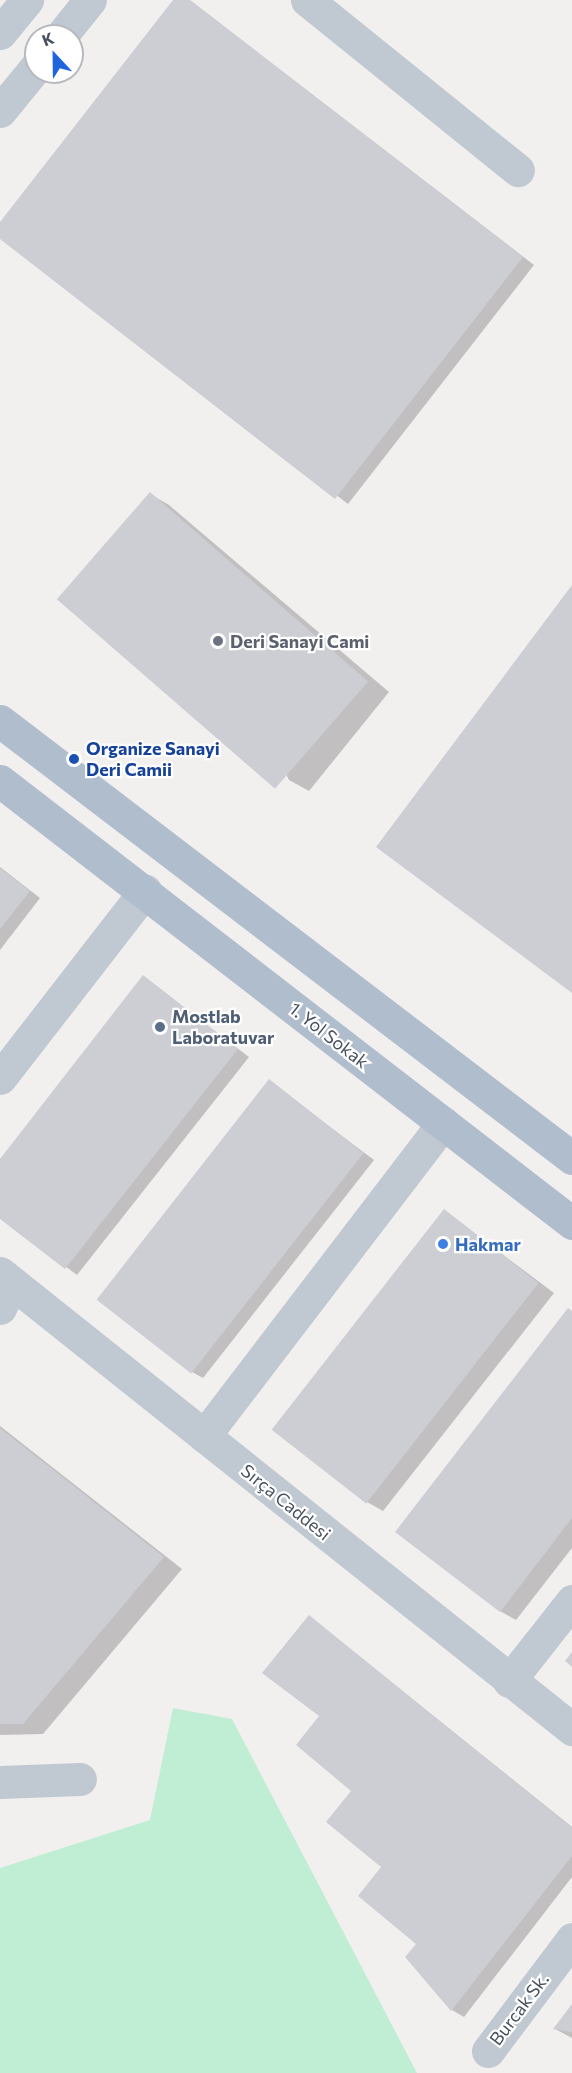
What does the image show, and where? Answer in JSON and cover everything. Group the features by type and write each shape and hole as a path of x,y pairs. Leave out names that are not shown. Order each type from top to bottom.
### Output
{"main road":[{"path":"0,721 572,1158"},
{"name":"1. Yol Sokak","path":"0,781 572,1223"}],"street":[{"path":"0,33 27,0"},
{"path":"71,24 90,0"},
{"path":"307,0 518,170"},
{"path":"0,111 24,82"},
{"path":"0,1078 145,891"},
{"path":"204,1436 443,1123"},
{"name":"Sırça Caddesi","path":"4,1288 204,1436 509,1682 572,1729"},
{"path":"509,1682 572,1601"},
{"path":"0,1782 80,1779"},
{"name":"Burcak Sk.","path":"488,2050 572,1939"}],"green space":[{"path":"173,1708 232,1719 417,2073 0,2073 0,1868 150,1820"}],"building":[{"path":"173,0 190,0 523,257 335,499 0,239 0,222"},
{"name":"Deri Sanayi Cami","path":"150,492 368,682 275,789 57,599"},
{"path":"572,585 572,993 376,847"},
{"path":"0,868 30,891 0,929"},
{"path":"143,975 238,1049 65,1269 0,1219 0,1159"},
{"path":"269,1079 364,1153 191,1374 97,1300"},
{"path":"444,1209 539,1283 366,1504 272,1430"},
{"path":"568,1308 572,1311 572,1518 500,1612 395,1532"},
{"path":"0,1428 164,1557 23,1724 0,1724"},
{"path":"309,1615 572,1828 572,1856 451,2011 405,1957 416,1944 358,1896 381,1867 326,1822 351,1791 296,1745 319,1716 262,1673"},
{"path":"572,1652 572,1667 565,1661"},
{"path":"572,2004 572,2032 553,2029"}],"place":[{"name":"Deri Sanayi Cami","path":"218,641"},
{"name":"Organize Sanayi Deri Camii","path":"74,759"},
{"name":"Mostlab Laboratuvar","path":"160,1027"},
{"name":"Hakmar","path":"443,1244"}]}
